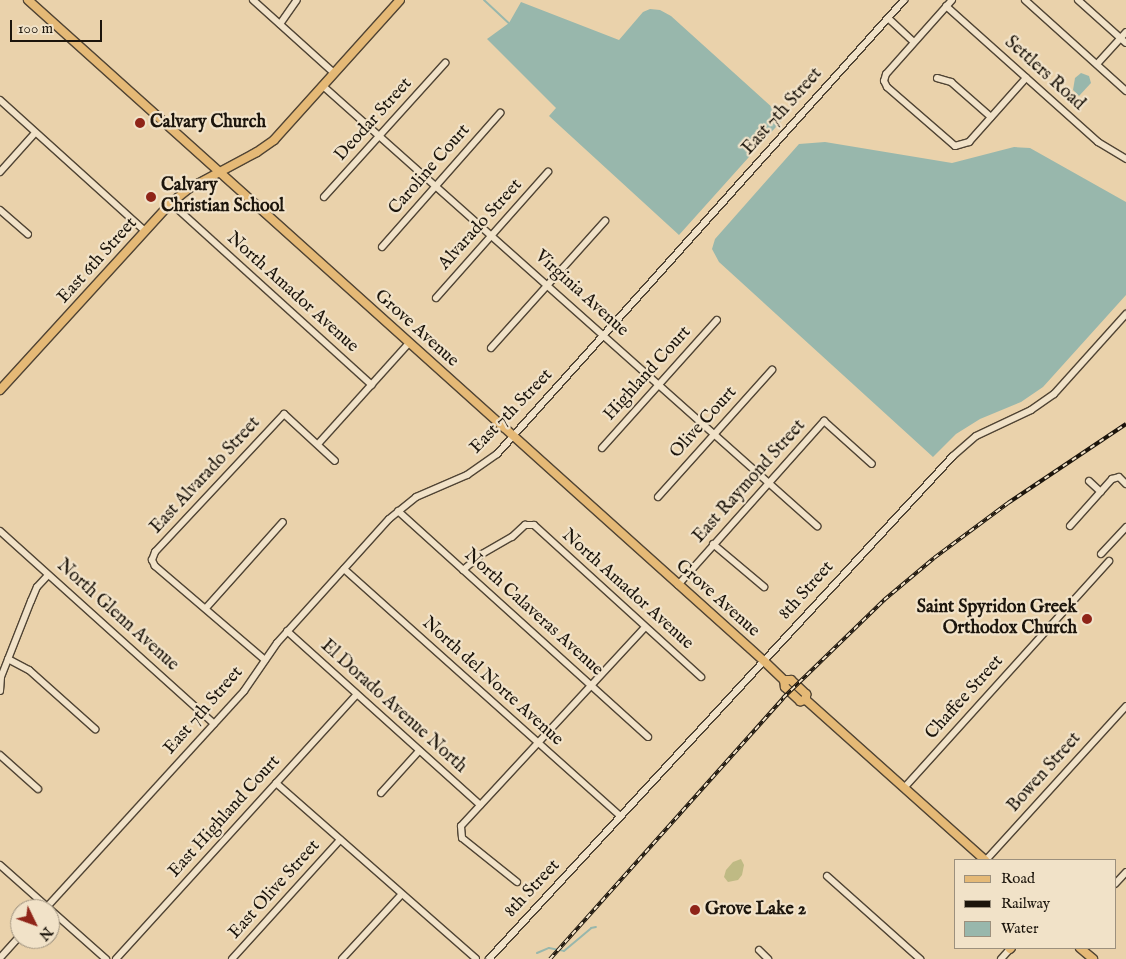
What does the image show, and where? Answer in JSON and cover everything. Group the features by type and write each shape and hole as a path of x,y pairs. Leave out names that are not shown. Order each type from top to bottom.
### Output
{"main road":[{"name":"Grove Avenue","path":"28,0 784,680 791,680 806,694 806,700 984,859"},
{"name":"East 6th Street","path":"0,390 171,203 188,188 266,146 400,0"},
{"path":"1081,949 1093,959"}],"street":[{"path":"253,0 334,73"},
{"path":"280,24 289,14 296,0"},
{"name":"East 7th Street","path":"54,899 244,691 287,631 398,511 416,498 482,467 513,437 904,0"},
{"path":"952,0 886,74 884,81 887,87 955,146 969,142 1026,78"},
{"path":"1024,0 1126,91"},
{"path":"1078,0 1126,43"},
{"name":"Settlers Road","path":"946,6 1101,145 1126,159"},
{"path":"888,18 914,42"},
{"path":"1097,64 1126,32"},
{"name":"Deodar Street","path":"324,197 445,63"},
{"path":"937,78 951,82 991,117"},
{"name":"Virginia Avenue","path":"323,86 492,234 817,526"},
{"path":"0,100 145,231"},
{"name":"Caroline Court","path":"382,246 500,113"},
{"path":"0,172 36,133"},
{"name":"Alvarado Street","path":"436,298 548,172"},
{"name":"North Amador Avenue","path":"171,203 372,385"},
{"path":"0,210 28,234"},
{"path":"491,348 605,221"},
{"name":"8th Street","path":"489,959 962,446 991,427 1031,410 1054,394 1126,314"},
{"name":"Highland Court","path":"602,448 717,320"},
{"path":"335,462 318,444 409,343"},
{"name":"Olive Court","path":"658,497 772,370"},
{"name":"East Alvarado Street","path":"206,608 154,566 152,560 155,552 284,414 318,444"},
{"name":"East Raymond Street","path":"678,585 824,421 872,464"},
{"path":"1070,526 1115,477 1126,484"},
{"path":"1089,481 1101,492"},
{"name":"North Calaveras Avenue","path":"398,511 648,737"},
{"path":"265,660 206,608 284,522"},
{"name":"North Amador Avenue","path":"463,570 482,554 512,537 525,525 534,526 701,677"},
{"path":"1101,554 1126,527"},
{"name":"North Glenn Avenue","path":"0,531 214,724"},
{"path":"713,544 764,587"},
{"name":"Chaffee Street","path":"904,788 1109,561"},
{"name":"North del Norte Avenue","path":"344,569 620,816"},
{"path":"0,691 1,677 37,587 48,575"},
{"path":"517,882 467,842 460,832 461,826 645,627"},
{"name":"El Dorado Avenue North","path":"287,631 480,805"},
{"path":"8,659 29,670 95,729"},
{"name":"East Highland Court","path":"116,959 356,695"},
{"name":"Bowen Street","path":"986,859 1126,706"},
{"path":"381,794 419,751"},
{"path":"0,756 38,789"},
{"path":"276,783 401,895 476,959"},
{"name":"East Olive Street","path":"232,959 340,840"},
{"path":"0,865 36,899"},
{"path":"1116,883 1126,872"},
{"path":"827,876 920,959"},
{"path":"346,958 401,895"},
{"path":"60,920 106,959"},
{"path":"0,958 10,947"},
{"path":"1000,959 1009,949"},
{"path":"759,950 768,959"}],"shaded area":[{"path":"741,859 744,865 742,875 738,880 728,882 724,877 726,870 733,862"}],"water":[{"path":"521,2 619,40 643,12 650,9 660,10 671,16 784,118 679,235 549,116 556,108 487,39 509,23"},
{"path":"1081,73 1089,76 1091,83 1079,96 1073,90 1075,78"},
{"path":"825,142 952,163 1014,147 1030,148 1126,202 1126,295 1043,387 1021,402 980,419 956,434 933,457 719,262 712,249 715,239 799,144"}],"waterway":[{"path":"484,0 509,23"},
{"path":"537,953 549,948 564,951 591,928 596,927"}],"railway":[{"path":"550,959 783,698 884,600 934,558 1008,503 1126,424"}],"place":[{"name":"Calvary Church","path":"140,123"},
{"name":"Calvary Christian School","path":"151,197"},
{"name":"Saint Spyridon Greek Orthodox Church","path":"1087,619"},
{"name":"Grove Lake 2","path":"695,910"}]}
